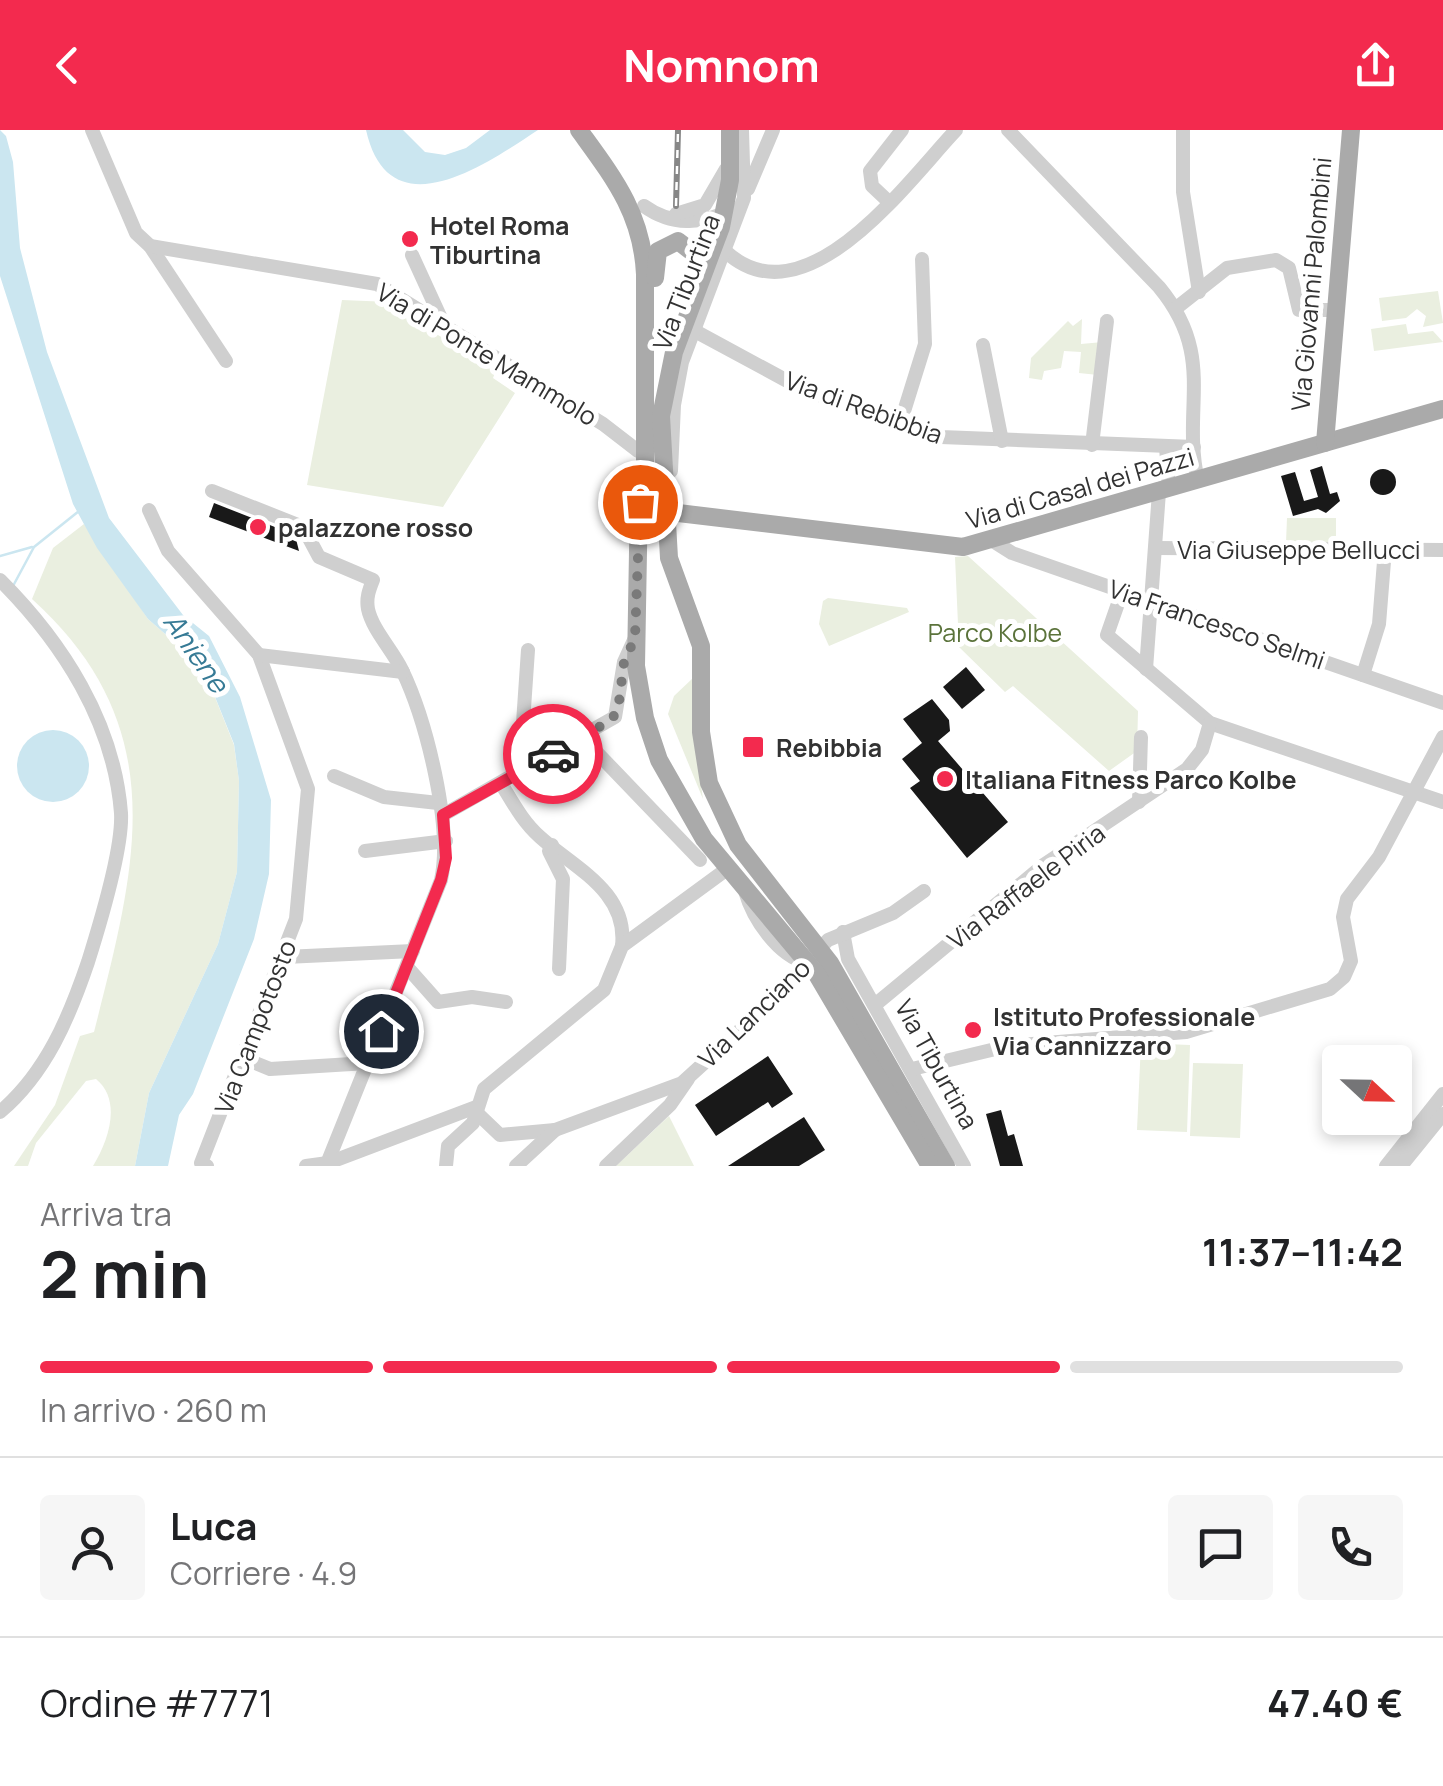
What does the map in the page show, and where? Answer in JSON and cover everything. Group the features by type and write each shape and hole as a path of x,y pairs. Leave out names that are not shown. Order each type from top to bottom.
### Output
{"main road":[{"name":"Via Tiburtina","path":"730,130 724,213 674,352 661,416 663,511 669,562 701,646 703,752 722,815 738,845 820,948 916,1106 946,1166"},
{"name":"Via Giovanni Palombini","path":"1325,443 1351,130"},
{"name":"Via Tiburtina","path":"581,132 620,184 634,214 644,258 646,503 663,511"},
{"path":"644,383 656,255 669,242 678,240 692,248 697,264 678,318 674,352"},
{"name":"Via di Casal dei Pazzi","path":"663,511 952,548 993,540 1443,409"},
{"name":"Via Tiburtina","path":"645,424 638,452 635,638 645,718 659,760 689,817 806,963 930,1166"}],"street":[{"path":"92,130 136,233 150,246 226,361"},
{"name":"Via Tiburtina","path":"663,511 671,480 676,395 693,330 744,198 742,130"},
{"path":"620,184 644,206 678,222 724,213 744,198 773,130"},
{"path":"889,202 874,189 870,175 878,156 902,130"},
{"path":"725,251 761,270 807,267 841,247 956,130"},
{"path":"1008,130 1175,309 1196,371 1194,447 1198,481"},
{"path":"1183,130 1182,188 1200,292"},
{"path":"644,206 674,214 702,207 718,188 730,152"},
{"name":"Via di Ponte Mammolo","path":"150,246 377,284 603,424 638,452"},
{"path":"412,255 445,326"},
{"path":"901,422 926,344 922,259"},
{"path":"1175,309 1228,268 1276,260 1288,266 1299,310 1334,310"},
{"path":"1092,445 1107,321"},
{"name":"Via di Rebibbia","path":"693,330 796,386 947,438 1194,447"},
{"path":"983,345 1002,441"},
{"path":"1146,669 1166,447"},
{"path":"212,491 303,527 319,557 373,580 368,592 368,613 404,672 426,724 441,809 446,841 441,880 327,1164"},
{"name":"Via Campotosto","path":"149,510 168,551 259,654 308,789 296,919 285,957 201,1163 208,1166"},
{"name":"Via Francesco Selmi","path":"993,540 1012,553 1443,703"},
{"name":"Via Giuseppe Bellucci","path":"1156,548 1443,550"},
{"path":"1363,675 1379,624 1384,549"},
{"path":"0,580 55,638 96,717 121,816 97,934 63,1028 19,1096 0,1112"},
{"path":"1122,592 1107,635 1210,723 1443,802"},
{"path":"334,776 384,797 441,809 502,785 617,714 624,662 635,638"},
{"path":"528,650 521,752 530,767"},
{"path":"259,654 404,672"},
{"name":"Via Raffaele Piria","path":"876,1004 1045,864 1193,764 1210,723"},
{"path":"912,1069 1008,1046 1186,1032 1333,988 1351,961 1342,918 1347,899 1375,862 1443,737"},
{"path":"582,738 700,860"},
{"path":"1139,802 1141,738"},
{"path":"446,1166 448,1146 473,1123 491,1082 604,990 622,946 622,922 613,902 574,860 522,818 502,785"},
{"path":"365,851 446,841"},
{"path":"552,846 549,851 563,879 559,969"},
{"path":"622,946 728,869"},
{"name":"Via Lanciano","path":"606,1166 670,1105 688,1078 820,948 843,932 893,913 924,890"},
{"name":"Via Tiburtina","path":"843,932 848,959 964,1166"},
{"path":"285,957 413,951"},
{"path":"407,967 438,1002 472,997 506,1002"},
{"path":"244,1058 270,1069 368,1063"},
{"name":"Via Lanciano","path":"516,1166 556,1130 688,1078"},
{"path":"1400,1166 1443,1094"},
{"path":"477,1110 500,1134 556,1130"},
{"path":"306,1166 327,1164 477,1110"},
{"path":"1386,1166 1443,1114"}],"green space":[{"path":"1438,291 1443,323 1423,327 1426,316 1417,309 1406,318 1382,321 1379,298"},
{"path":"342,300 390,302 434,326 433,332 496,370 493,378 515,393 443,507 307,485"},
{"path":"1082,319 1081,344 1103,342 1098,375 1079,373 1081,352 1064,351 1061,368 1044,371 1042,380 1029,378 1031,358 1068,321 1073,326"},
{"path":"1406,324 1408,334 1433,331 1443,342 1374,351 1371,329"},
{"path":"1287,518 1336,518 1336,543 1286,543"},
{"path":"84,524 148,619 203,667 234,745 239,781 237,872 218,944 149,1093 135,1166 93,1166 108,1133 111,1109 104,1088 96,1079 86,1081 36,1143 28,1166 14,1166 55,1105 80,1036 94,1032 131,856 132,802 126,749 108,698 77,648 32,599 53,548"},
{"name":"Parco Kolbe","path":"968,556 1138,711 1137,751 1109,771 1013,686 1005,692 959,647 955,557"},
{"path":"828,598 907,608 909,612 829,646 819,624 823,601"},
{"path":"693,678 692,720 703,799 668,714 674,696"},
{"path":"1141,1043 1190,1045 1187,1132 1137,1130"},
{"path":"1193,1063 1243,1064 1240,1138 1190,1136"},
{"path":"669,1116 694,1166 616,1166"}],"water":[{"name":"Aniene","path":"0,130 6,136 13,162 20,248 47,352 109,518 183,615 209,636 240,697 271,800 269,874 254,939 193,1094 179,1115 168,1166 135,1166 149,1093 218,944 237,872 239,781 234,744 203,667 148,619 97,548 73,504 0,276"},
{"path":"366,130 403,130 425,152 445,155 466,148 490,130 538,130 466,172 417,184 395,178 378,161"},
{"path":"53,730 78,741 89,766 78,791 53,802 28,791 17,766 28,741"}],"building":[{"path":"1322,466 1330,494 1337,492 1340,501 1326,513 1318,509 1293,516 1281,476 1295,472 1304,501 1318,497 1310,470"},
{"path":"1383,469 1392,473 1396,482 1392,491 1383,495 1374,491 1370,482 1374,473"},
{"name":"palazzone rosso","path":"214,503 295,535 299,551 209,517"},
{"path":"966,667 985,690 962,709 943,687"},
{"name":"Italiana Fitness Parco Kolbe","path":"932,699 949,720 950,731 938,741 1008,822 967,858 910,788 920,781 902,759 922,743 903,719"},
{"path":"768,1056 793,1094 772,1108 768,1102 716,1136 695,1105"},
{"path":"1001,1110 1008,1136 1014,1134 1023,1166 1000,1166 986,1114"},
{"path":"804,1117 825,1150 799,1166 728,1166"}],"waterway":[{"path":"13,586 34,547 79,511"},
{"path":"0,556 32,547"}],"railway":[{"path":"676,206 678,130"}],"way so far":[{"path":"553,754 615,718 618,710 624,662 635,638 640,502"}],"place":[{"name":"Hotel Roma Tiburtina","path":"410,239"},
{"name":"palazzone rosso","path":"258,527"},
{"name":"Rebibbia","path":"753,747"},
{"name":"Italiana Fitness Parco Kolbe","path":"945,779"},
{"name":"Istituto Professionale Via Cannizzaro","path":"973,1030"}],"route":[{"path":"381,1031 441,880 446,858 443,815 553,754"}]}
